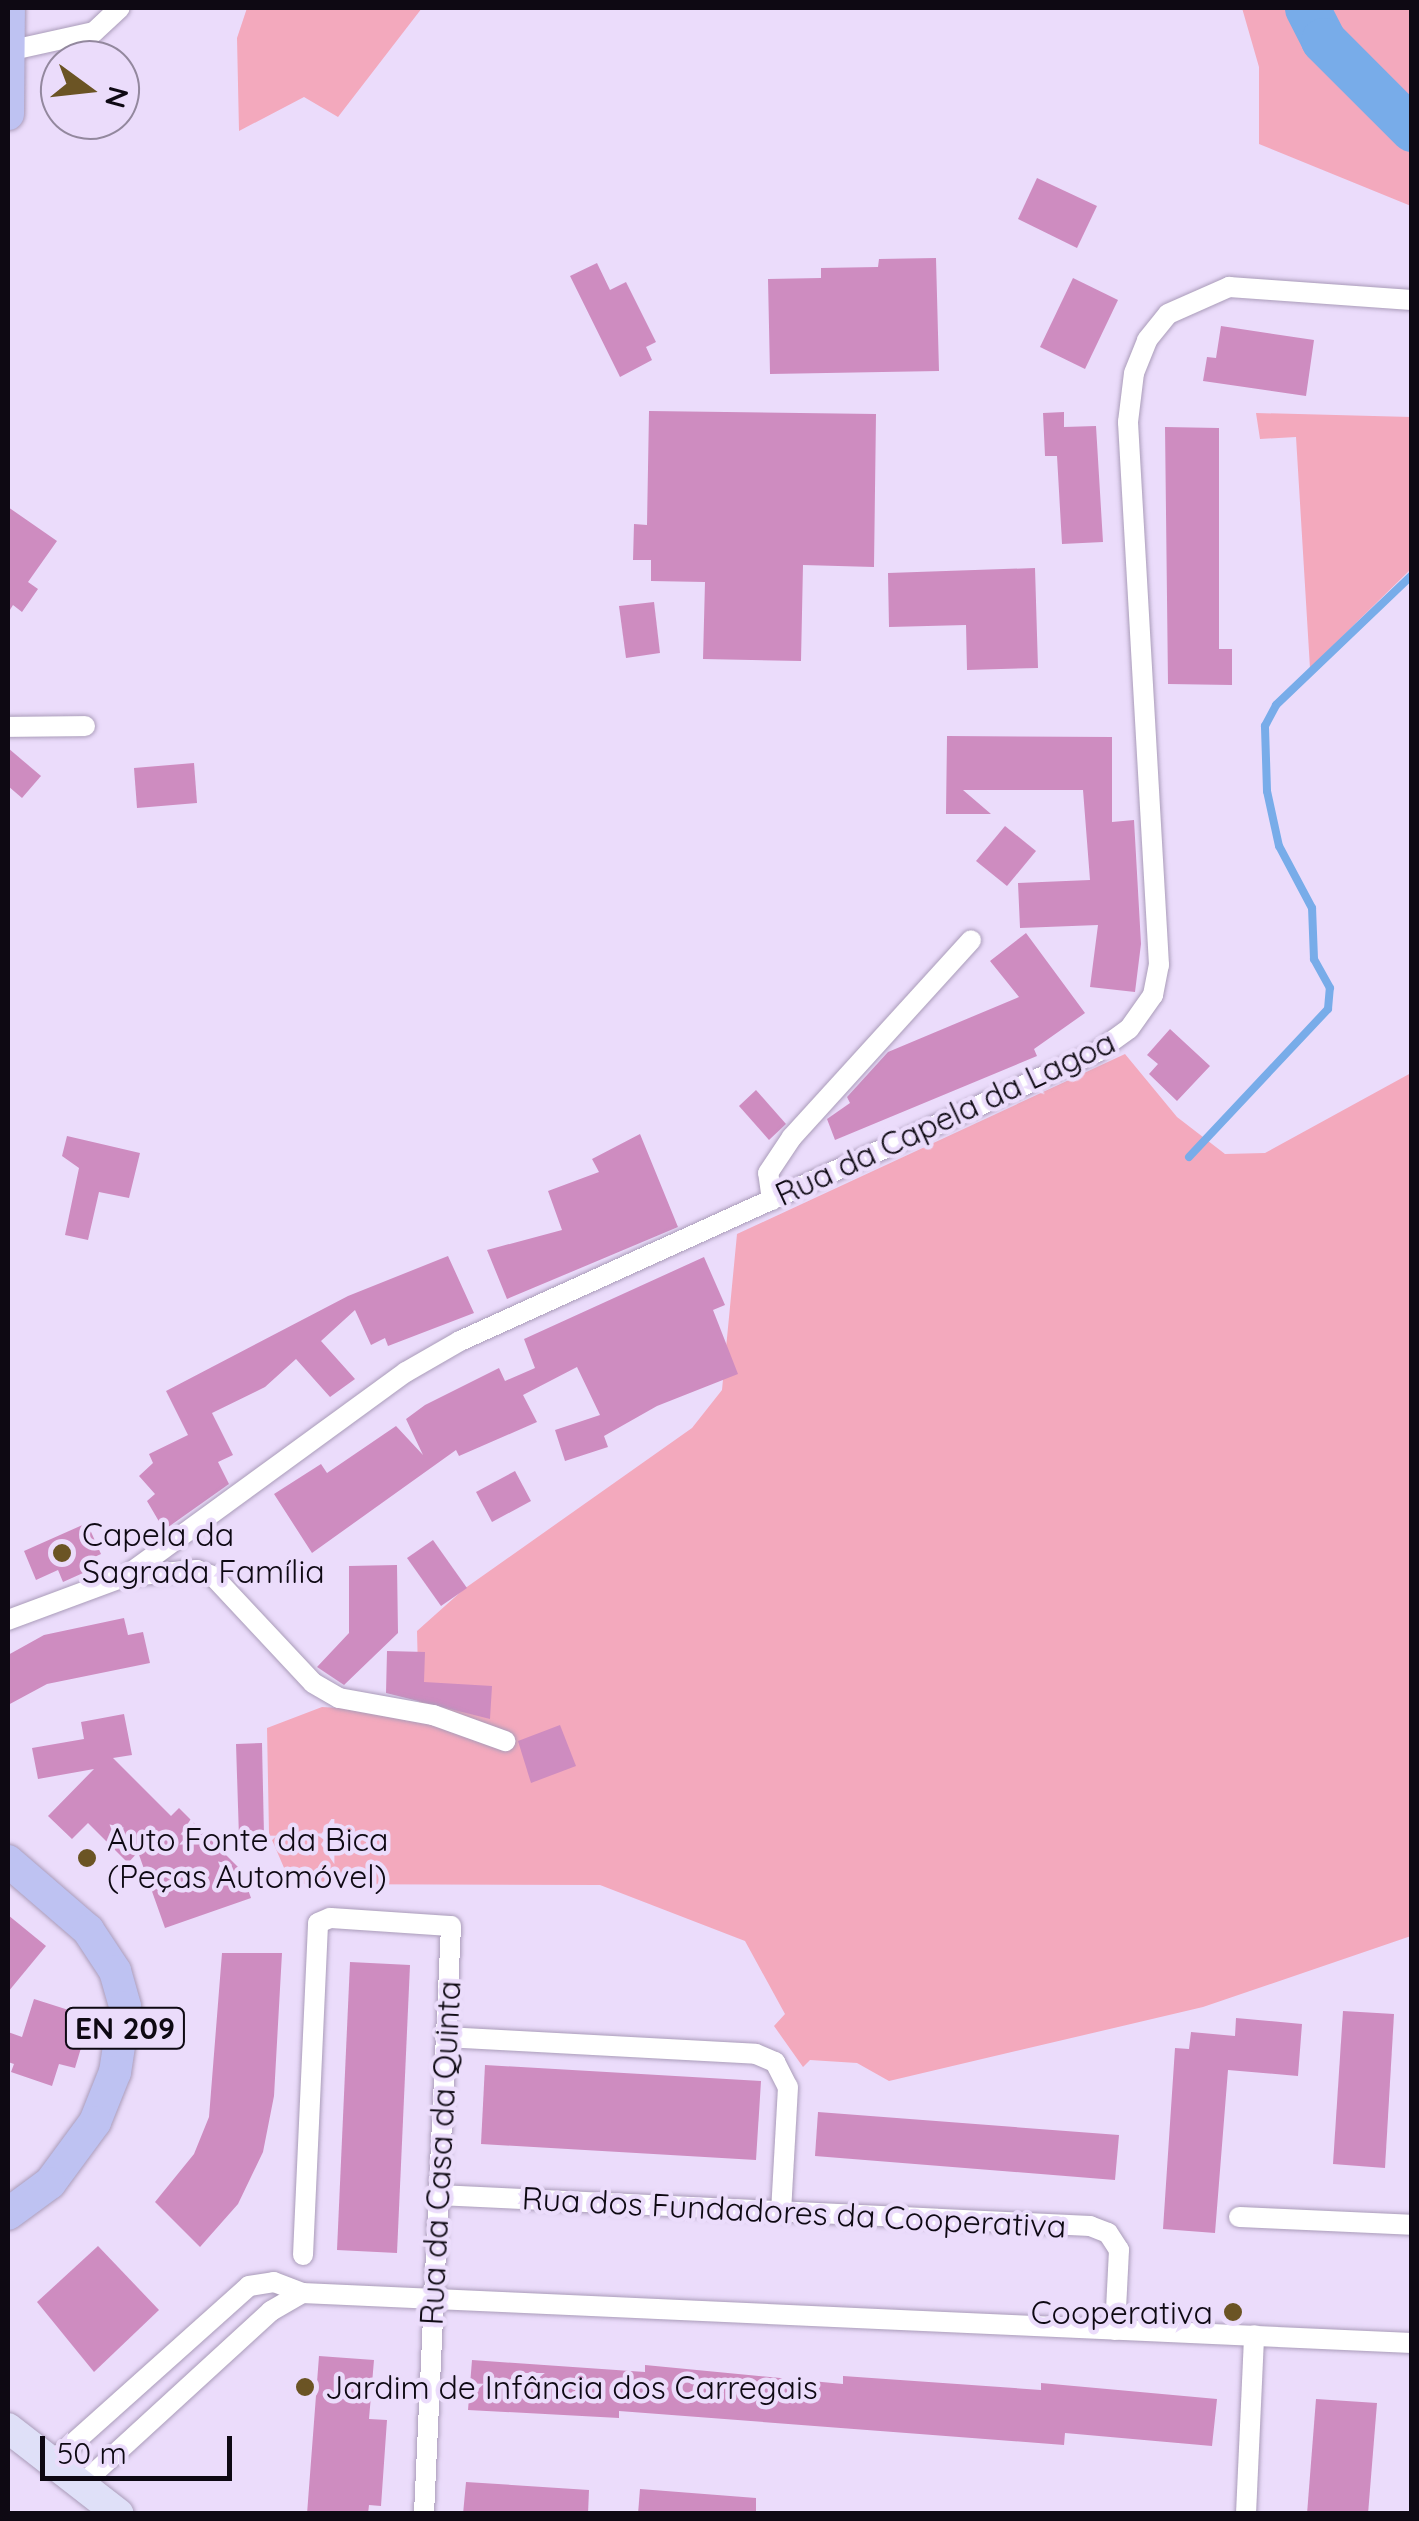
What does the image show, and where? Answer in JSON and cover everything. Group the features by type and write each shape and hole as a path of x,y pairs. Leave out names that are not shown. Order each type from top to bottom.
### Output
{"main road":[{"path":"8,114 10,8"},
{"name":"EN 209","path":"8,1862 88,1930 115,1971 125,2007 115,2072 95,2122 62,2170 12,2217"}],"street":[{"path":"10,50 94,32 120,8"},
{"name":"Rua da Capela da Lagoa","path":"8,1620 126,1576 406,1372 1097,1052 1143,1013 1159,965 1128,422 1134,373 1147,340 1168,314 1229,287 1412,300"},
{"path":"8,728 85,726"},
{"path":"772,1200 768,1173 792,1137 971,940"},
{"path":"126,1576 196,1570 213,1576 314,1683 339,1698 432,1715 505,1740"},
{"name":"Rua da Casa da Quinta","path":"303,2255 318,1923 330,1918 451,1926 424,2514"},
{"path":"445,2038 756,2054 775,2062 788,2087 781,2212"},
{"name":"Rua dos Fundadores da Cooperativa","path":"438,2195 1090,2226 1108,2232 1119,2250 1115,2330"},
{"path":"1239,2217 1412,2225"},
{"path":"50,2464 249,2286 274,2282 302,2292 1412,2343"},
{"path":"80,2486 237,2342 302,2292"},
{"path":"215,2316 237,2342"},
{"path":"1246,2514 1254,2335"},
{"path":"8,2428 119,2514"}],"shaded area":[{"path":"247,8 422,8 338,117 304,97 239,131 237,38"},
{"path":"1242,8 1411,8 1411,206 1259,144 1259,67"},
{"path":"1256,413 1411,417 1411,569 1310,668 1296,437 1260,439"},
{"path":"1125,1054 1177,1117 1225,1154 1265,1153 1411,1073 1411,1936 1203,2007 889,2081 857,2063 810,2060 803,2067 774,2026 785,2014 745,1941 600,1885 291,1884 269,1833 267,1728 322,1707 419,1712 417,1631 464,1589 692,1428 722,1390 737,1234"}],"building":[{"path":"1037,178 1097,206 1077,248 1018,219"},
{"path":"936,258 939,371 770,374 768,279 821,278 821,268 878,267 879,259"},
{"path":"597,263 610,290 626,282 656,342 646,347 652,360 620,377 570,276"},
{"path":"1073,278 1118,300 1085,369 1040,347"},
{"path":"1221,326 1314,340 1306,396 1203,381 1207,357 1216,358"},
{"path":"649,411 876,414 874,567 803,565 801,661 703,659 705,582 651,581 651,560 633,560 634,524 647,525"},
{"path":"1064,412 1064,427 1096,426 1103,542 1062,544 1057,456 1045,456 1043,413"},
{"path":"1165,427 1219,428 1219,649 1232,649 1232,685 1168,684"},
{"path":"8,507 57,541 28,582 38,589 22,612 13,605 8,613"},
{"path":"1035,568 1038,668 967,670 966,625 889,627 888,573"},
{"path":"654,602 660,653 626,658 619,606"},
{"path":"947,736 1112,737 1112,822 1134,820 1141,944 1135,992 1090,987 1098,925 1020,928 1018,883 1090,880 1083,790 963,790 991,814 946,814"},
{"path":"8,748 41,776 22,798 8,786"},
{"path":"194,763 197,803 137,808 134,768"},
{"path":"1005,826 1036,851 1007,886 976,861"},
{"path":"1026,933 1085,1013 1034,1049 1037,1056 835,1140 827,1119 850,1103 847,1097 888,1052 1019,997 990,961"},
{"path":"1170,1029 1210,1066 1177,1101 1149,1074 1158,1064 1147,1055"},
{"path":"756,1090 786,1124 769,1140 739,1106"},
{"path":"640,1134 678,1227 507,1299 487,1250 562,1230 548,1191 599,1172 592,1159"},
{"path":"67,1136 140,1153 129,1198 99,1192 88,1240 65,1235 79,1168 62,1156"},
{"path":"448,1256 474,1313 388,1346 385,1338 371,1345 355,1310 321,1341 355,1379 330,1397 296,1359 265,1387 212,1413 233,1455 218,1462 229,1484 164,1530 147,1501 155,1494 139,1476 153,1463 149,1454 188,1435 166,1391 348,1296"},
{"path":"704,1257 725,1305 713,1310 738,1374 657,1406 604,1436 608,1447 565,1461 555,1430 600,1415 577,1367 523,1395 537,1422 459,1456 456,1450 312,1553 274,1494 321,1464 327,1473 396,1426 423,1455 406,1419 425,1405 499,1368 505,1381 535,1368 524,1339"},
{"path":"515,1471 531,1501 492,1522 476,1492"},
{"name":"Capela da Sagrada Família","path":"87,1523 101,1554 88,1560 92,1569 63,1582 58,1570 36,1580 24,1551"},
{"path":"433,1540 467,1588 441,1606 407,1558"},
{"path":"397,1565 398,1633 344,1685 317,1667 349,1633 349,1566"},
{"path":"124,1618 128,1635 143,1632 150,1663 47,1684 8,1705 8,1655 44,1635"},
{"path":"387,1651 425,1652 424,1682 492,1686 490,1719 386,1693"},
{"path":"124,1714 132,1755 113,1758 171,1816 179,1808 241,1870 251,1898 165,1928 138,1852 128,1863 88,1823 72,1839 48,1816 94,1769 38,1779 32,1748 84,1739 81,1722"},
{"path":"560,1725 576,1766 531,1783 518,1741"},
{"path":"262,1743 264,1836 239,1837 236,1744"},
{"path":"8,1915 46,1946 8,1992"},
{"path":"222,1953 282,1953 274,2096 263,2152 238,2204 200,2247 155,2202 194,2154 209,2117"},
{"path":"350,1962 410,1965 397,2253 337,2250"},
{"path":"34,1999 78,2013 71,2034 84,2038 75,2068 59,2064 52,2086 11,2072 14,2064 8,2062 8,2032 22,2037"},
{"path":"1343,2011 1394,2014 1385,2168 1333,2164"},
{"path":"1236,2018 1302,2024 1298,2076 1228,2070 1215,2233 1163,2229 1175,2048 1189,2049 1191,2032 1235,2036"},
{"path":"485,2065 761,2081 756,2160 481,2144"},
{"path":"818,2112 1119,2135 1115,2180 815,2156"},
{"path":"98,2246 159,2310 94,2372 37,2302"},
{"path":"319,2356 374,2360 369,2419 387,2420 381,2506 369,2505 368,2514 307,2514"},
{"path":"472,2360 645,2372 645,2365 843,2384 843,2376 1041,2390 1041,2383 1217,2399 1212,2446 1065,2433 1064,2445 619,2411 619,2418 468,2410"},
{"path":"1316,2399 1377,2403 1368,2514 1307,2514"},
{"path":"466,2482 589,2490 588,2514 463,2514"},
{"path":"640,2489 756,2498 756,2514 638,2514"}],"waterway":[{"path":"1307,8 1323,40 1412,129"},
{"path":"1189,1157 1328,1009 1330,988 1314,959 1312,908 1279,846 1267,791 1265,726 1276,705 1412,575"}],"place":[{"name":"Capela da Sagrada Família","path":"62,1553"},
{"name":"Auto Fonte da Bica (Peças Automóvel)","path":"87,1858"},
{"name":"Cooperativa","path":"1233,2312"},
{"name":"Jardim de Infância dos Carregais","path":"305,2387"}]}
